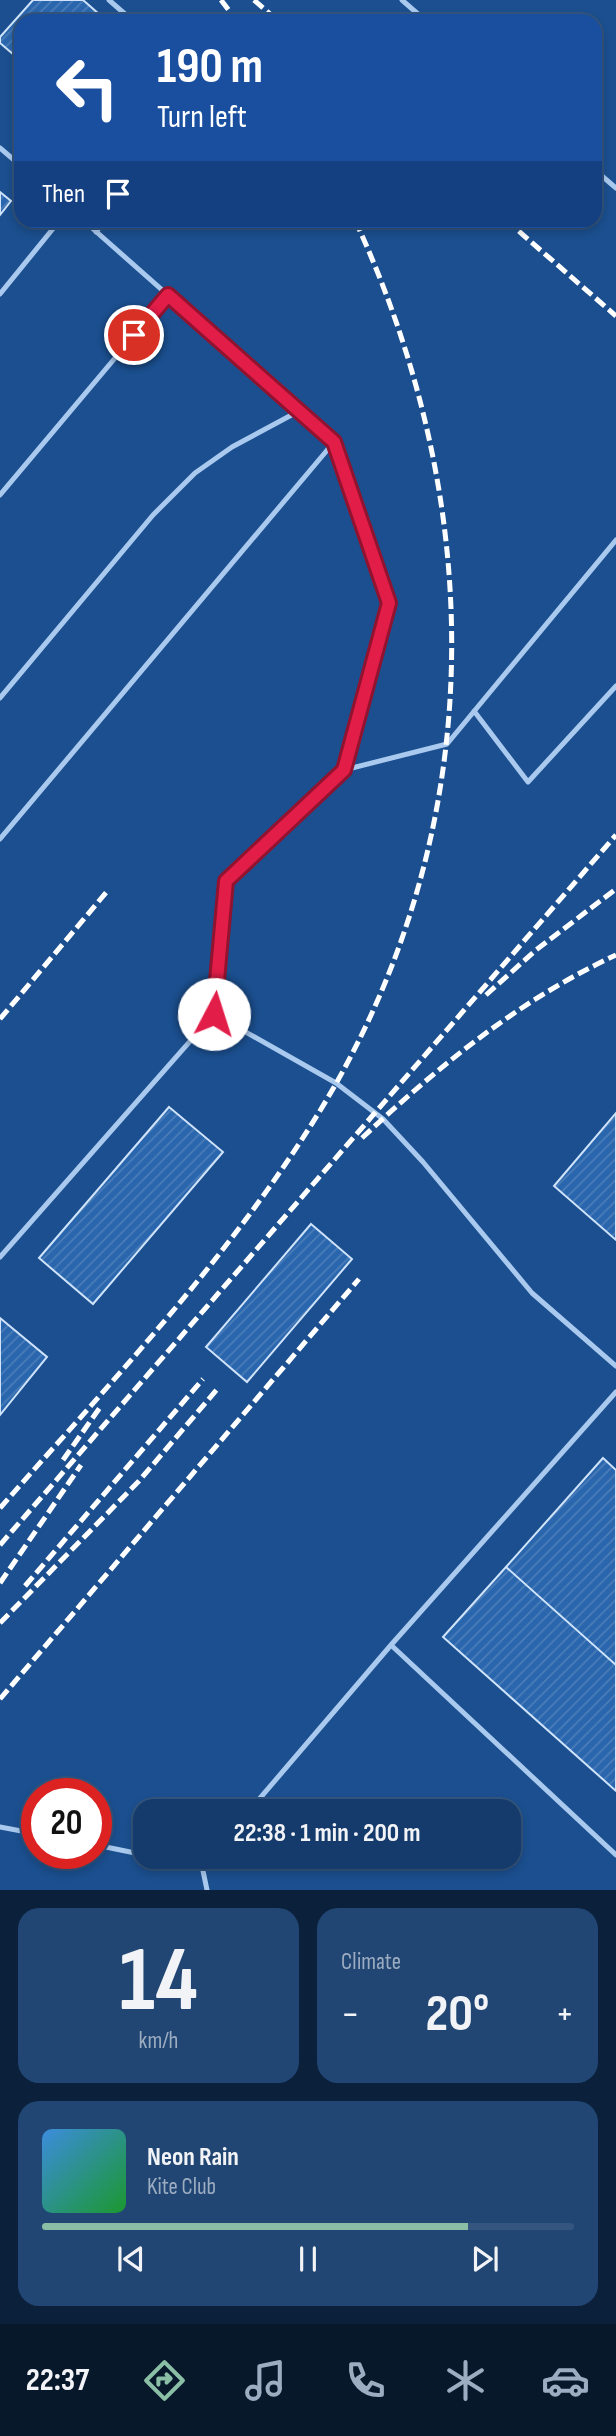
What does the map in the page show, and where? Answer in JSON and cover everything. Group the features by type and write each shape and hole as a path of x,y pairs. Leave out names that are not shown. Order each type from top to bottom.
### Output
{"lane":[{"path":"109,0 125,14"},
{"path":"402,0 418,14"},
{"path":"0,148 14,160"},
{"path":"602,176 616,188"},
{"path":"0,294 54,228"},
{"path":"92,228 334,442 389,603 344,770"},
{"path":"96,232 99,228"},
{"path":"0,495 168,295"},
{"path":"0,698 153,515 195,473 232,447 299,411"},
{"path":"0,839 334,442"},
{"path":"0,1258 214,1014 226,881 344,770 447,744 616,540"},
{"path":"474,711 528,782 616,686"},
{"path":"214,1014 335,1083 374,1111 423,1162 532,1293 616,1366"},
{"path":"259,1799 391,1644 616,1392"},
{"path":"391,1644 616,1855"},
{"path":"0,1827 21,1831"},
{"path":"112,1848 133,1853"},
{"path":"203,1869 207,1890"}],"building":[{"path":"33,0 83,0 99,14 21,14"},
{"path":"14,21 14,55 0,43 0,37"},
{"path":"0,192 11,201 0,215"},
{"path":"169,1107 223,1152 93,1304 39,1258"},
{"path":"616,1113 616,1240 554,1186"},
{"path":"311,1224 352,1259 247,1382 206,1347"},
{"path":"0,1318 47,1357 0,1415"},
{"path":"603,1458 616,1470 616,1665 506,1567"},
{"path":"506,1567 616,1665 616,1791 443,1637"}],"railway":[{"path":"221,0 232,14"},
{"path":"254,0 270,14"},
{"path":"0,1508 208,1269 283,1167 318,1114 374,1008 415,899 440,786 451,673 448,558 430,444 399,331 358,228"},
{"path":"515,228 616,316"},
{"path":"0,1545 616,835"},
{"path":"0,1019 109,889"},
{"path":"486,995 536,950 616,889"},
{"path":"362,1138 481,1036 546,992 616,955"},
{"path":"0,1699 359,1279"},
{"path":"25,1586 203,1379"},
{"path":"0,1623 139,1481 219,1387"},
{"path":"63,1460 101,1406"},
{"path":"0,1583 81,1465"}],"route":[{"path":"134,335 168,295 334,442 389,603 344,770 226,881 214,1014"}]}
